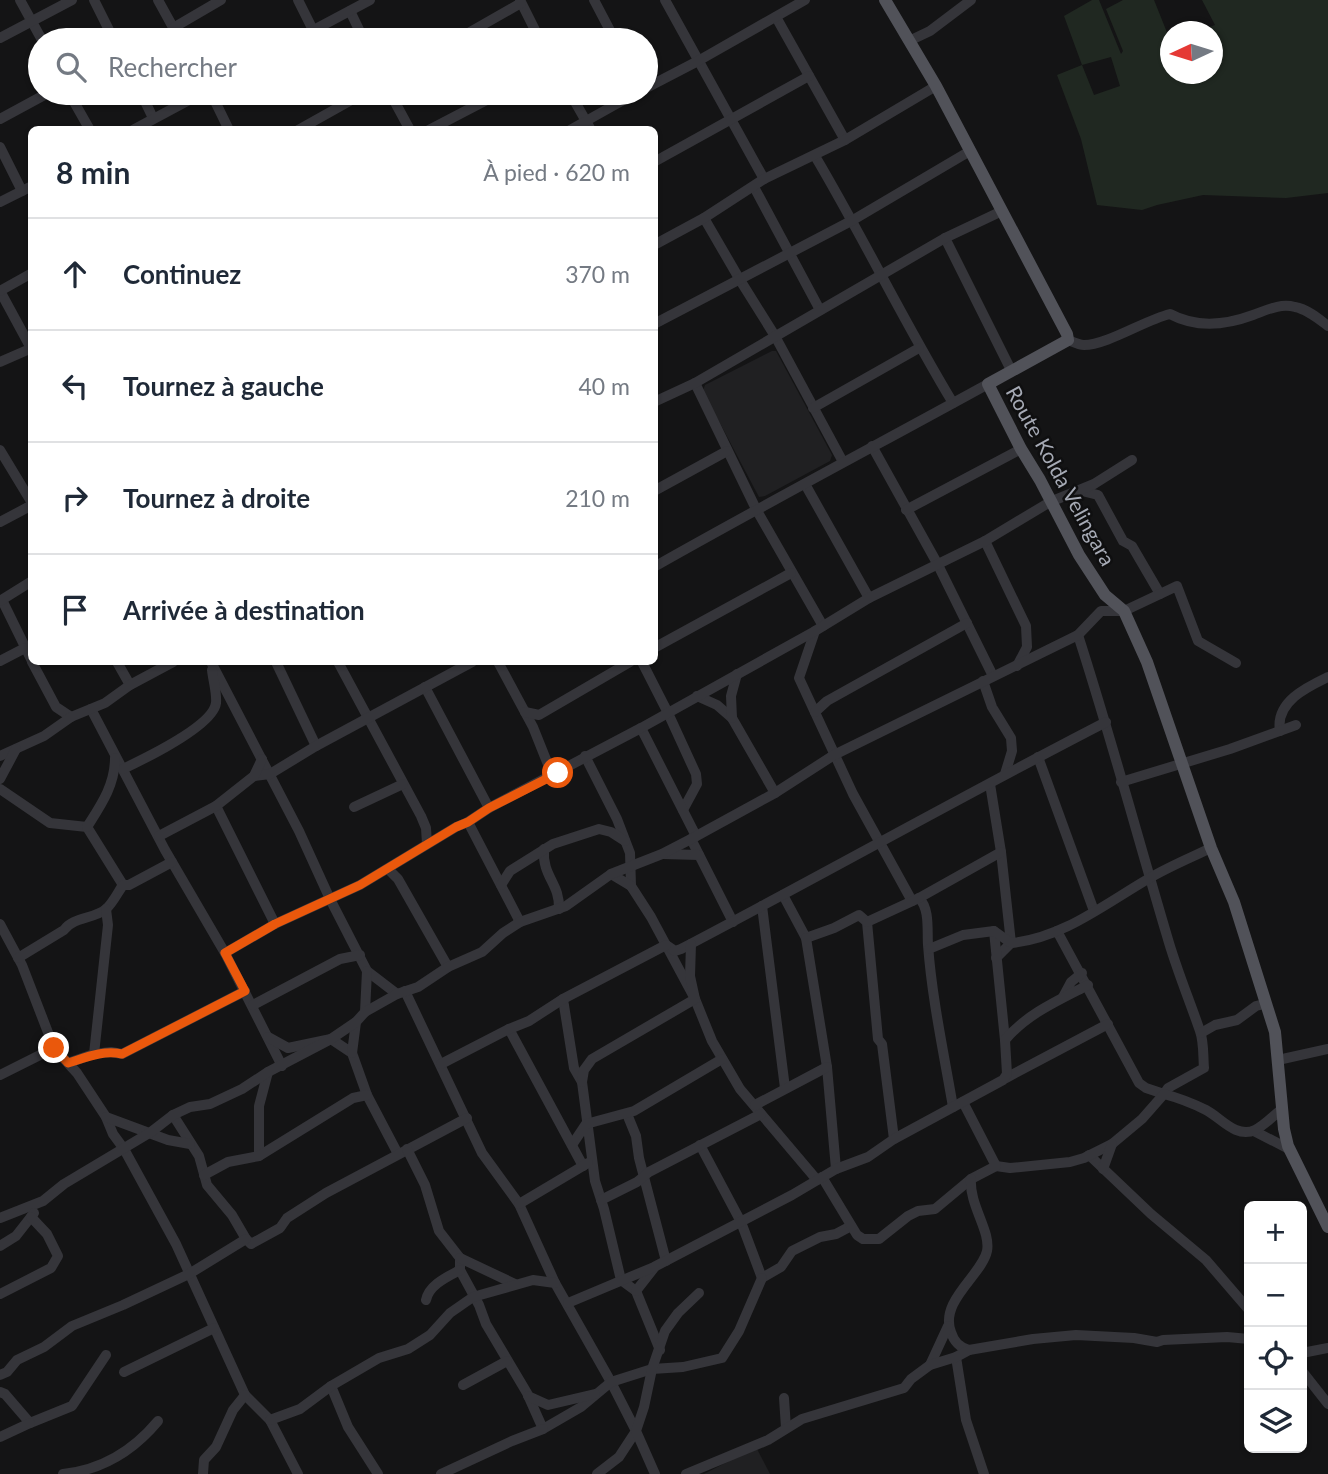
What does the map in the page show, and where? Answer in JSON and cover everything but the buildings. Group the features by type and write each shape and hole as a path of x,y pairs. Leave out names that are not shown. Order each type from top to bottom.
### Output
{"main road":[{"path":"885,0 936,86 1068,340"},
{"name":"Route Kolda Velingara","path":"1068,340 988,384 1093,579 1105,595 1124,611 1147,662 1211,848 1234,902 1275,1032 1284,1129 1289,1149 1328,1227"}],"street":[{"path":"20,0 35,28"},
{"path":"0,38 72,0"},
{"path":"94,0 108,28"},
{"path":"158,0 173,28 221,0"},
{"path":"298,0 312,28"},
{"path":"317,28 370,0"},
{"path":"594,0 609,28"},
{"path":"664,0 764,179"},
{"path":"658,82 805,0"},
{"path":"909,41 930,31 971,0"},
{"path":"476,28 521,1 534,28"},
{"path":"350,11 358,28"},
{"path":"776,17 845,140"},
{"path":"658,160 809,76"},
{"path":"658,243 705,218 764,179 845,140 936,86"},
{"path":"0,119 28,104"},
{"path":"76,105 88,126"},
{"path":"147,105 153,118"},
{"path":"140,126 178,105"},
{"path":"217,105 227,126"},
{"path":"305,126 343,105"},
{"path":"396,105 408,126"},
{"path":"437,126 477,105"},
{"path":"577,105 589,125 618,105"},
{"path":"0,147 27,189 0,202"},
{"path":"658,322 853,220 970,151"},
{"path":"815,156 853,220 919,348 953,403"},
{"path":"754,187 820,310"},
{"path":"658,400 695,383 945,238 1002,211"},
{"path":"705,218 775,336 843,462"},
{"path":"945,238 1011,370"},
{"path":"28,275 0,291 28,343"},
{"path":"1068,340 1083,345 1138,327 1154,317 1170,314 1184,321 1219,325 1273,307 1296,307 1328,326"},
{"path":"813,408 919,348"},
{"path":"0,362 28,350"},
{"path":"695,383 756,509 819,629 799,678 834,755 880,844 916,900 923,903 953,1107"},
{"path":"658,566 756,509 988,384"},
{"path":"872,446 967,623 988,679 992,707 1011,738 1012,751 1005,774"},
{"path":"906,510 1021,449"},
{"path":"658,489 727,451"},
{"path":"1,455 28,498"},
{"path":"225,953 275,924 388,869 489,808 641,728 819,629 869,598 985,541 1051,502 1082,491 1132,460"},
{"path":"805,484 869,598"},
{"path":"1082,491 1098,495 1123,541 1132,546 1160,594"},
{"path":"0,522 28,506"},
{"path":"985,541 1026,626 1027,647 1016,666"},
{"path":"658,647 791,573"},
{"path":"28,584 1,601 28,654"},
{"path":"0,1246 16,1236 43,1201 64,1184 151,1132 173,1115 232,1094 331,1040 365,1012 401,992 418,987 448,967 482,952 520,922 559,909 581,897 611,874 663,854 775,793 834,755 1078,635 1101,611 1124,611 1177,586 1198,641 1236,663"},
{"path":"815,712 827,701 967,623"},
{"path":"611,874 631,887 666,945 695,999 722,1059 740,1089 820,1178 857,1236 863,1239 879,1239 908,1216 918,1211 935,1209 971,1179 996,1166 1010,1168 1070,1162 1112,1144 1142,1119 1168,1088 1203,1068 1201,1033 1167,938 1106,722 1078,635"},
{"path":"0,661 25,648"},
{"path":"34,665 56,708 55,727"},
{"path":"119,665 130,685"},
{"path":"0,756 44,736 71,717 105,703 130,685 167,665"},
{"path":"123,769 170,745 208,718 216,705 211,665"},
{"path":"213,665 368,971 365,1012"},
{"path":"277,665 316,746"},
{"path":"341,665 351,689 369,717 373,731 421,816 426,828 427,844"},
{"path":"254,776 270,774 316,746 466,665"},
{"path":"500,665 533,727 549,767 558,773"},
{"path":"533,727 539,715 625,665"},
{"path":"644,665 698,780 683,810"},
{"path":"732,718 731,696 737,674"},
{"path":"1280,731 1279,725 1287,704 1293,697 1302,689 1328,677"},
{"path":"425,687 489,808"},
{"path":"697,696 717,705 732,718 775,793"},
{"path":"811,700 827,701"},
{"path":"56,708 71,717"},
{"path":"91,709 172,862 253,1005 282,1066"},
{"path":"524,712 539,715"},
{"path":"666,945 675,951 691,944 1106,722"},
{"path":"1121,782 1296,725"},
{"path":"641,728 683,810 699,855 733,922"},
{"path":"0,779 16,749"},
{"path":"87,827 106,798 115,774 115,755"},
{"path":"585,757 617,818 632,866 631,887"},
{"path":"1038,757 1094,911"},
{"path":"159,836 216,806 254,776 262,759"},
{"path":"354,807 403,784"},
{"path":"990,784 1011,943"},
{"path":"0,789 50,823 87,827"},
{"path":"216,806 275,924"},
{"path":"468,822 520,922"},
{"path":"87,827 123,885"},
{"path":"491,868 510,871 539,859 544,849 599,830 611,832 625,841"},
{"path":"996,958 1011,943 1034,940 1058,931 1151,877 1211,848"},
{"path":"867,922 916,900 1001,852"},
{"path":"663,854 699,855"},
{"path":"539,859 558,892 559,909"},
{"path":"123,885 129,885 172,862"},
{"path":"398,879 399,862"},
{"path":"388,869 398,879 448,967"},
{"path":"501,885 510,871"},
{"path":"18,958 64,930 68,924 106,909 123,885"},
{"path":"783,895 806,938 827,1068 836,1169"},
{"path":"762,906 785,1087"},
{"path":"94,1054 107,925 106,909"},
{"path":"806,938 859,915 867,922 878,1039 882,1044 894,1139"},
{"path":"0,924 3,942 18,958 54,1048 78,1073 106,1117 176,1244 245,1395 270,1420 298,1474"},
{"path":"928,943 993,931 1011,943"},
{"path":"993,931 1005,1040 1006,1078"},
{"path":"1058,931 1139,1083 1146,1088 1184,1099 1210,1112 1225,1126 1240,1131 1254,1131 1289,1149"},
{"path":"340,960 353,940"},
{"path":"691,944 690,976 695,999"},
{"path":"440,1064 530,1021 563,999 666,945"},
{"path":"253,1005 340,960 360,955"},
{"path":"368,971 401,992 440,1064 482,1153 519,1204 555,1283 611,1382 656,1474"},
{"path":"1063,998 1071,982 1082,973"},
{"path":"1005,1040 1028,1017 1088,985"},
{"path":"68,1063 94,1054 122,1054 245,991"},
{"path":"563,999 582,1082 587,1164"},
{"path":"579,1069 695,999"},
{"path":"1201,1033 1215,1025 1237,1020 1256,1006 1264,1004"},
{"path":"356,1021 352,1053 367,1095 425,1185 439,1231 460,1258 514,1284"},
{"path":"568,1303 666,1261 836,1169 867,1157 894,1139 1108,1024"},
{"path":"509,1029 572,1145 587,1164 601,1200 621,1280 636,1291 660,1350"},
{"path":"268,1037 288,1048 331,1040 352,1053"},
{"path":"0,1075 54,1048"},
{"path":"1278,1060 1328,1049"},
{"path":"572,1145 586,1124 627,1114 722,1059"},
{"path":"601,1200 700,1145 758,1109 785,1087 827,1068"},
{"path":"259,1156 259,1106 268,1072"},
{"path":"204,1175 228,1162 259,1156 353,1098 367,1095"},
{"path":"963,1102 996,1166"},
{"path":"1254,1131 1282,1109"},
{"path":"627,1114 636,1136 666,1261"},
{"path":"173,1115 199,1156 207,1185 232,1215 251,1244 280,1227 287,1218 403,1151 428,1141 467,1118"},
{"path":"106,1117 168,1140 190,1144"},
{"path":"1103,1169 1112,1144"},
{"path":"700,1145 740,1222 762,1278"},
{"path":"1089,1155 1151,1214 1206,1260 1244,1304"},
{"path":"519,1204 587,1164"},
{"path":"930,1365 948,1326 955,1300 987,1254 987,1240 970,1193 971,1179"},
{"path":"0,1218 43,1201"},
{"path":"0,1294 51,1268 58,1256 47,1234 31,1217"},
{"path":"441,1474 543,1429 581,1407 611,1382 652,1369 683,1367 722,1358 739,1331 762,1278 781,1267 792,1251 851,1226"},
{"path":"0,1375 17,1360 44,1347 72,1326 129,1303 189,1274 246,1239"},
{"path":"460,1258 460,1270 473,1297 528,1396 543,1429"},
{"path":"636,1291 654,1267"},
{"path":"426,1300 426,1294 460,1270"},
{"path":"270,1420 300,1409 331,1386 380,1358 408,1349 430,1335 450,1313 473,1297 533,1280 555,1283"},
{"path":"597,1474 619,1457 636,1432 661,1341 670,1322 699,1293"},
{"path":"948,1326 954,1340 969,1350"},
{"path":"124,1371 214,1328"},
{"path":"686,1474 768,1440 786,1422 904,1388 911,1379 930,1365 969,1350 1076,1335 1157,1342 1215,1337 1244,1339"},
{"path":"1307,1352 1328,1348"},
{"path":"0,1437 72,1406 106,1355"},
{"path":"956,1357 966,1420 984,1474"},
{"path":"463,1385 507,1361"},
{"path":"1307,1377 1328,1404"},
{"path":"331,1386 348,1427 378,1474"},
{"path":"0,1392 5,1394 30,1423"},
{"path":"528,1396 548,1405 596,1394"},
{"path":"203,1474 204,1460 216,1447 233,1410 245,1395"},
{"path":"784,1398 786,1422"},
{"path":"63,1474 109,1463 146,1436 158,1421"}],"shaded area":[{"path":"1092,0 1099,0 1121,54 1123,51 1106,9 1123,0 1154,0 1162,21 1160,21 1160,84 1223,84 1223,21 1213,21 1202,0 1328,0 1328,193 1286,198 1203,195 1142,210 1097,205 1081,139 1057,75 1082,65 1064,16","holes":["1111,57 1120,86 1094,95 1082,65"]},
{"path":"776,351 832,455 830,461 759,497 703,391 705,385"},
{"path":"756,1447 770,1474 704,1474"}],"route":[{"path":"54,1048 68,1063 94,1054 122,1054 245,991 225,953 275,924 360,885 489,808 558,773"}]}
